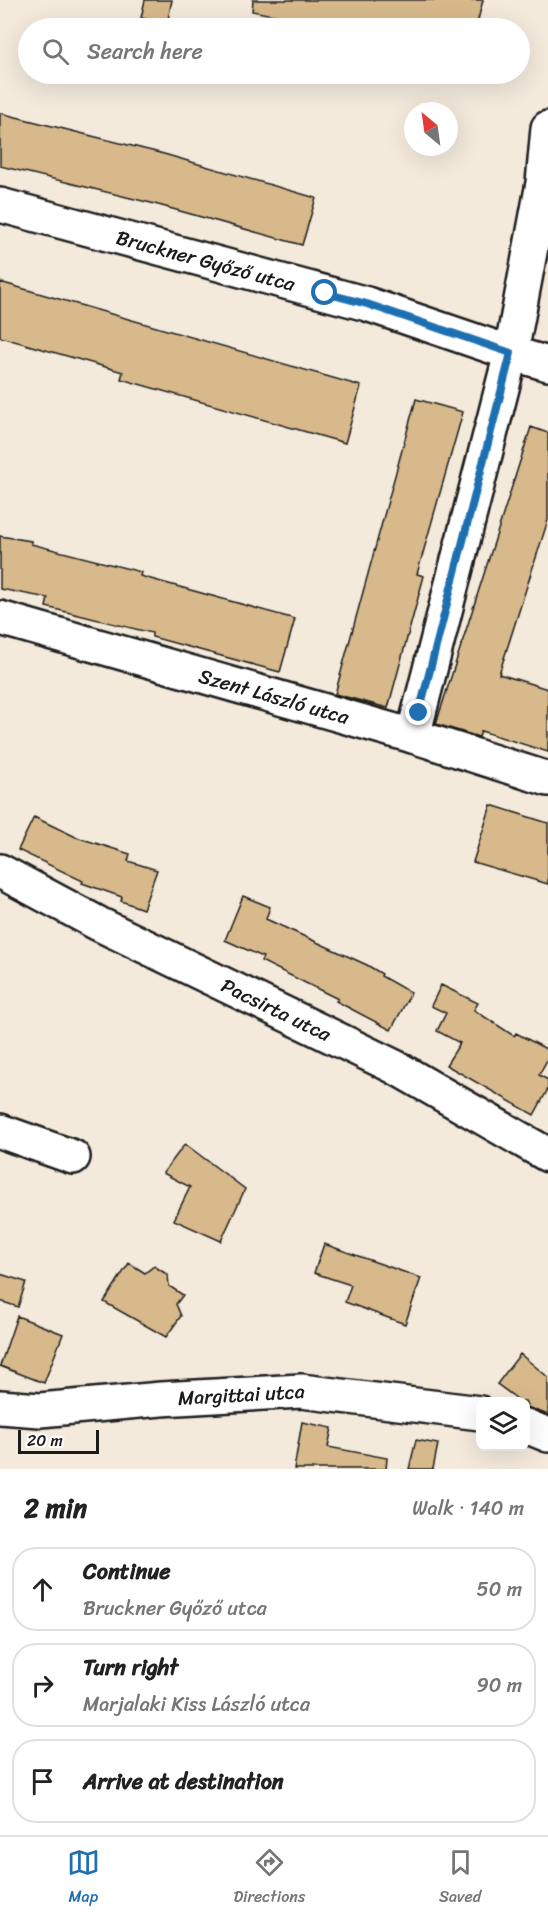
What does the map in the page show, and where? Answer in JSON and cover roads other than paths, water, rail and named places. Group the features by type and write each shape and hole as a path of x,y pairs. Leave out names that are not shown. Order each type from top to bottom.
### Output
{"street":[{"path":"413,736 511,353 543,183 548,128"},
{"name":"Bruckner Győző utca","path":"0,205 367,304 511,353 548,363"},
{"name":"Szent László utca","path":"0,618 413,736 548,779"},
{"name":"Pacsirta utca","path":"0,871 99,924 395,1067 548,1155"},
{"path":"0,1131 73,1157"},
{"name":"Margittai utca","path":"0,1407 40,1410 162,1399 301,1391 476,1413"},
{"path":"530,1428 548,1435"}]}
